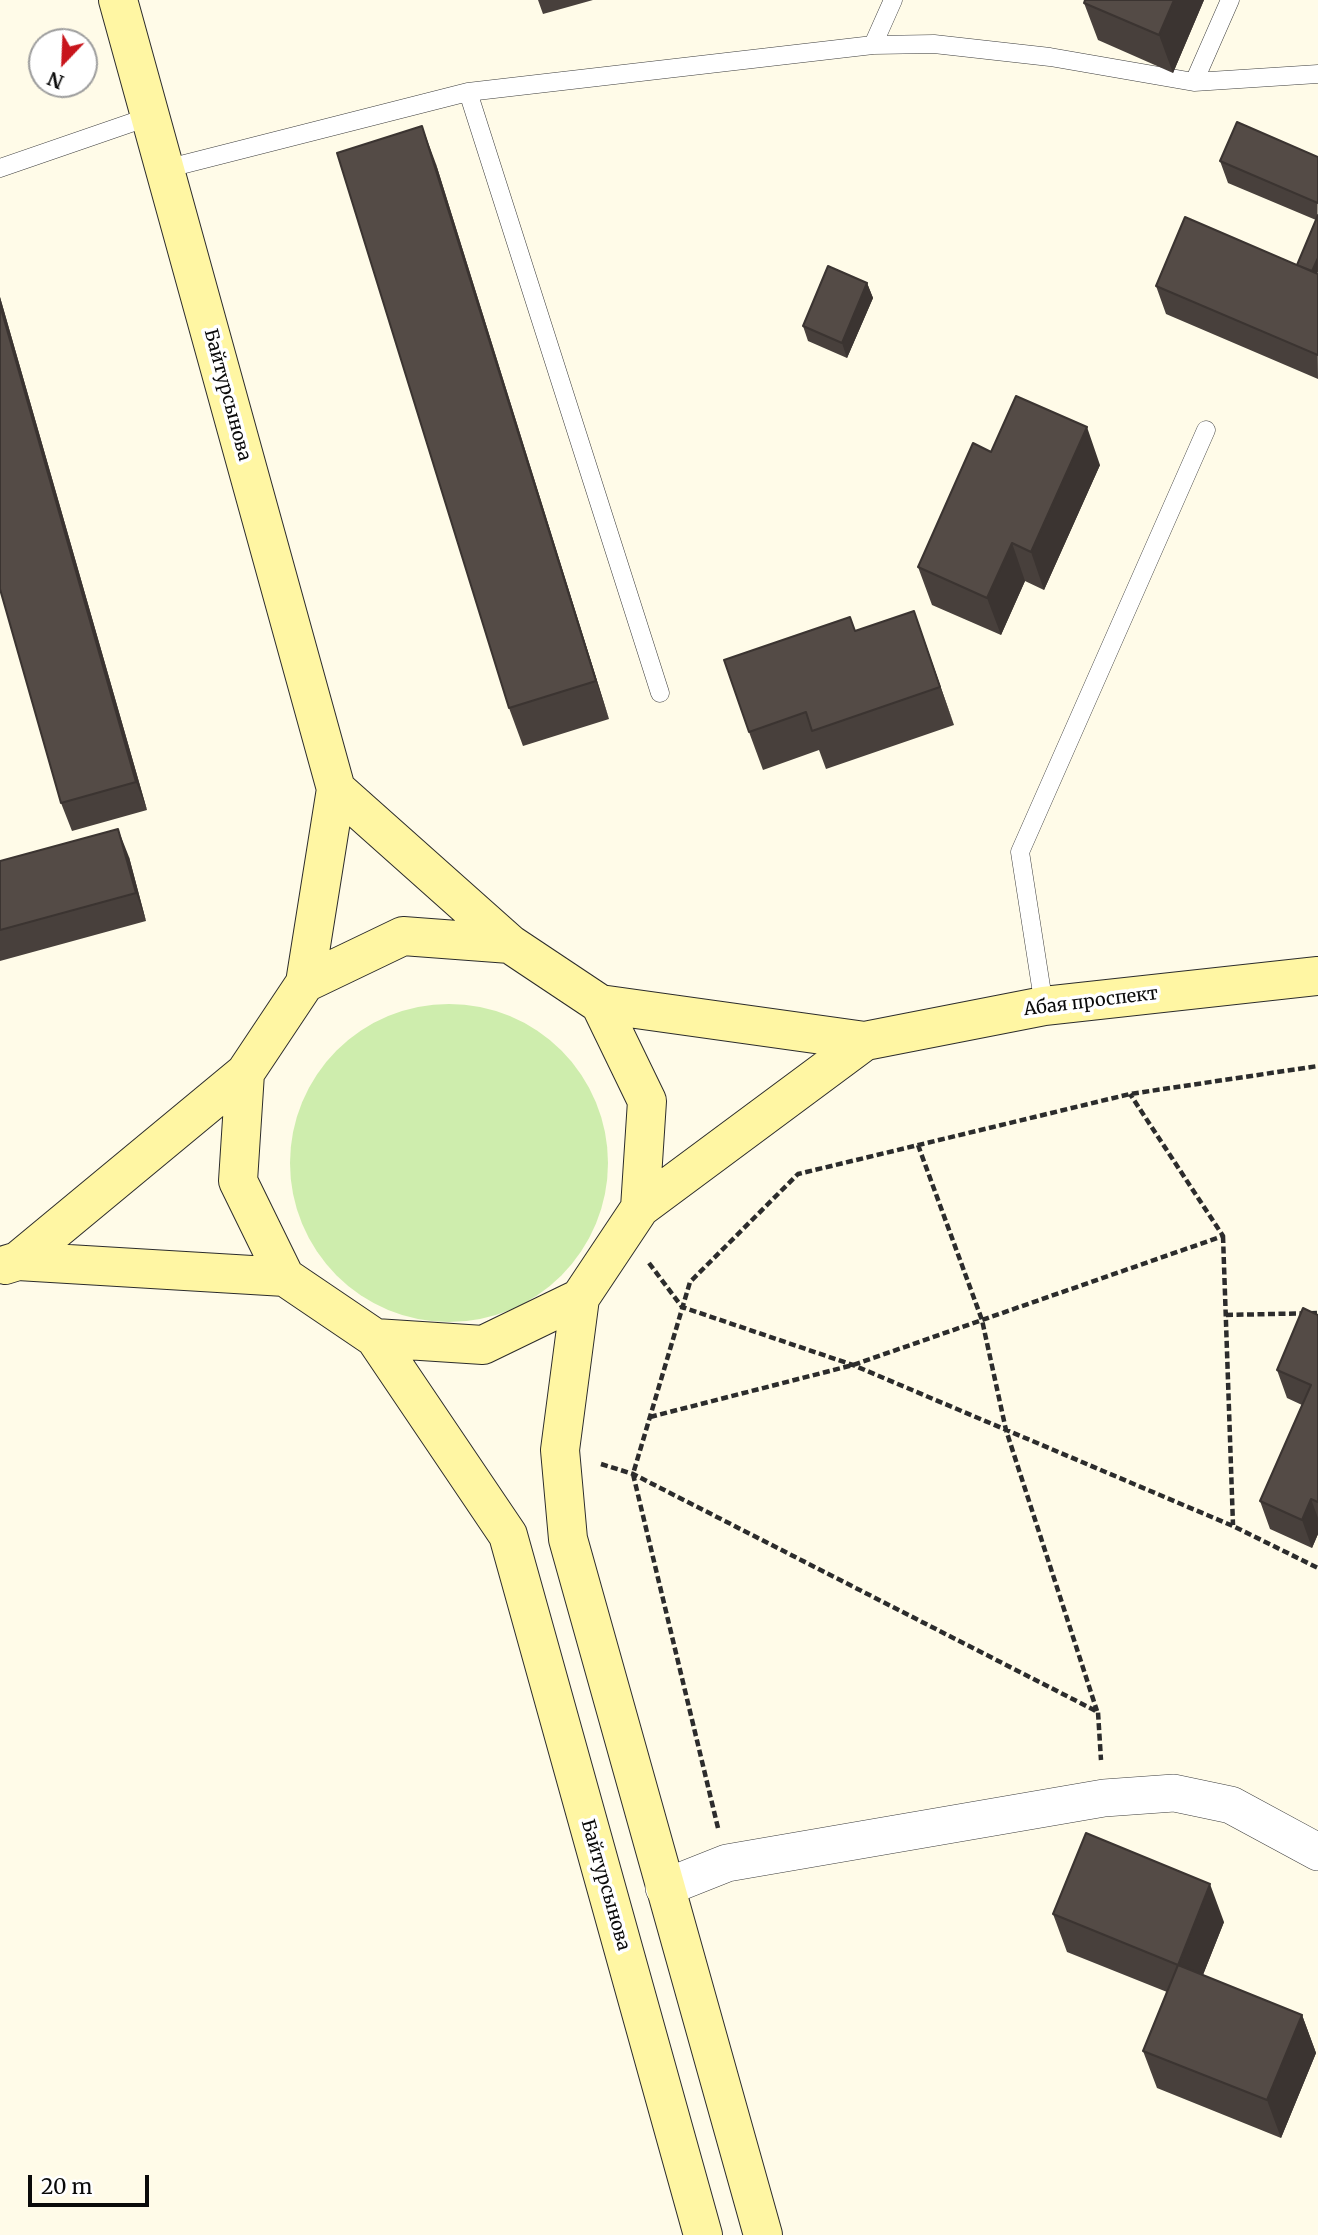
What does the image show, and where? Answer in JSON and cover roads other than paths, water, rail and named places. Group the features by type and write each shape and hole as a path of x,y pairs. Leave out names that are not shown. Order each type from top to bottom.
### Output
{"street":[{"name":"Байтурсынова","path":"118,0 336,789"},
{"path":"336,789 510,944 600,1004 865,1041"},
{"path":"9,1264 245,1073 305,984 336,789"},
{"path":"305,984 403,936 510,944"},
{"name":"Абая проспект","path":"865,1041 1044,1006 1318,976"},
{"path":"600,1004 647,1101 633,1220"},
{"path":"763,2235 568,1539 560,1450 580,1298 633,1220 865,1041"},
{"path":"245,1073 238,1181 285,1277 375,1338 483,1345 580,1298"},
{"path":"9,1264 285,1277"},
{"name":"Байтурсынова","path":"375,1338 508,1535 703,2235"},
{"path":"664,1888 727,1863 1104,1798 1174,1793 1231,1805 1318,1852"},
{"path":"642,2020 698,2007"}],"lane":[{"path":"873,45 893,0"},
{"path":"1194,82 1230,0"},
{"path":"165,169 468,92 873,45 934,44 1050,57 1194,82 1318,74"},
{"path":"468,92 660,693"},
{"path":"0,167 151,116"},
{"path":"1044,1006 1020,852 1206,430"}]}
